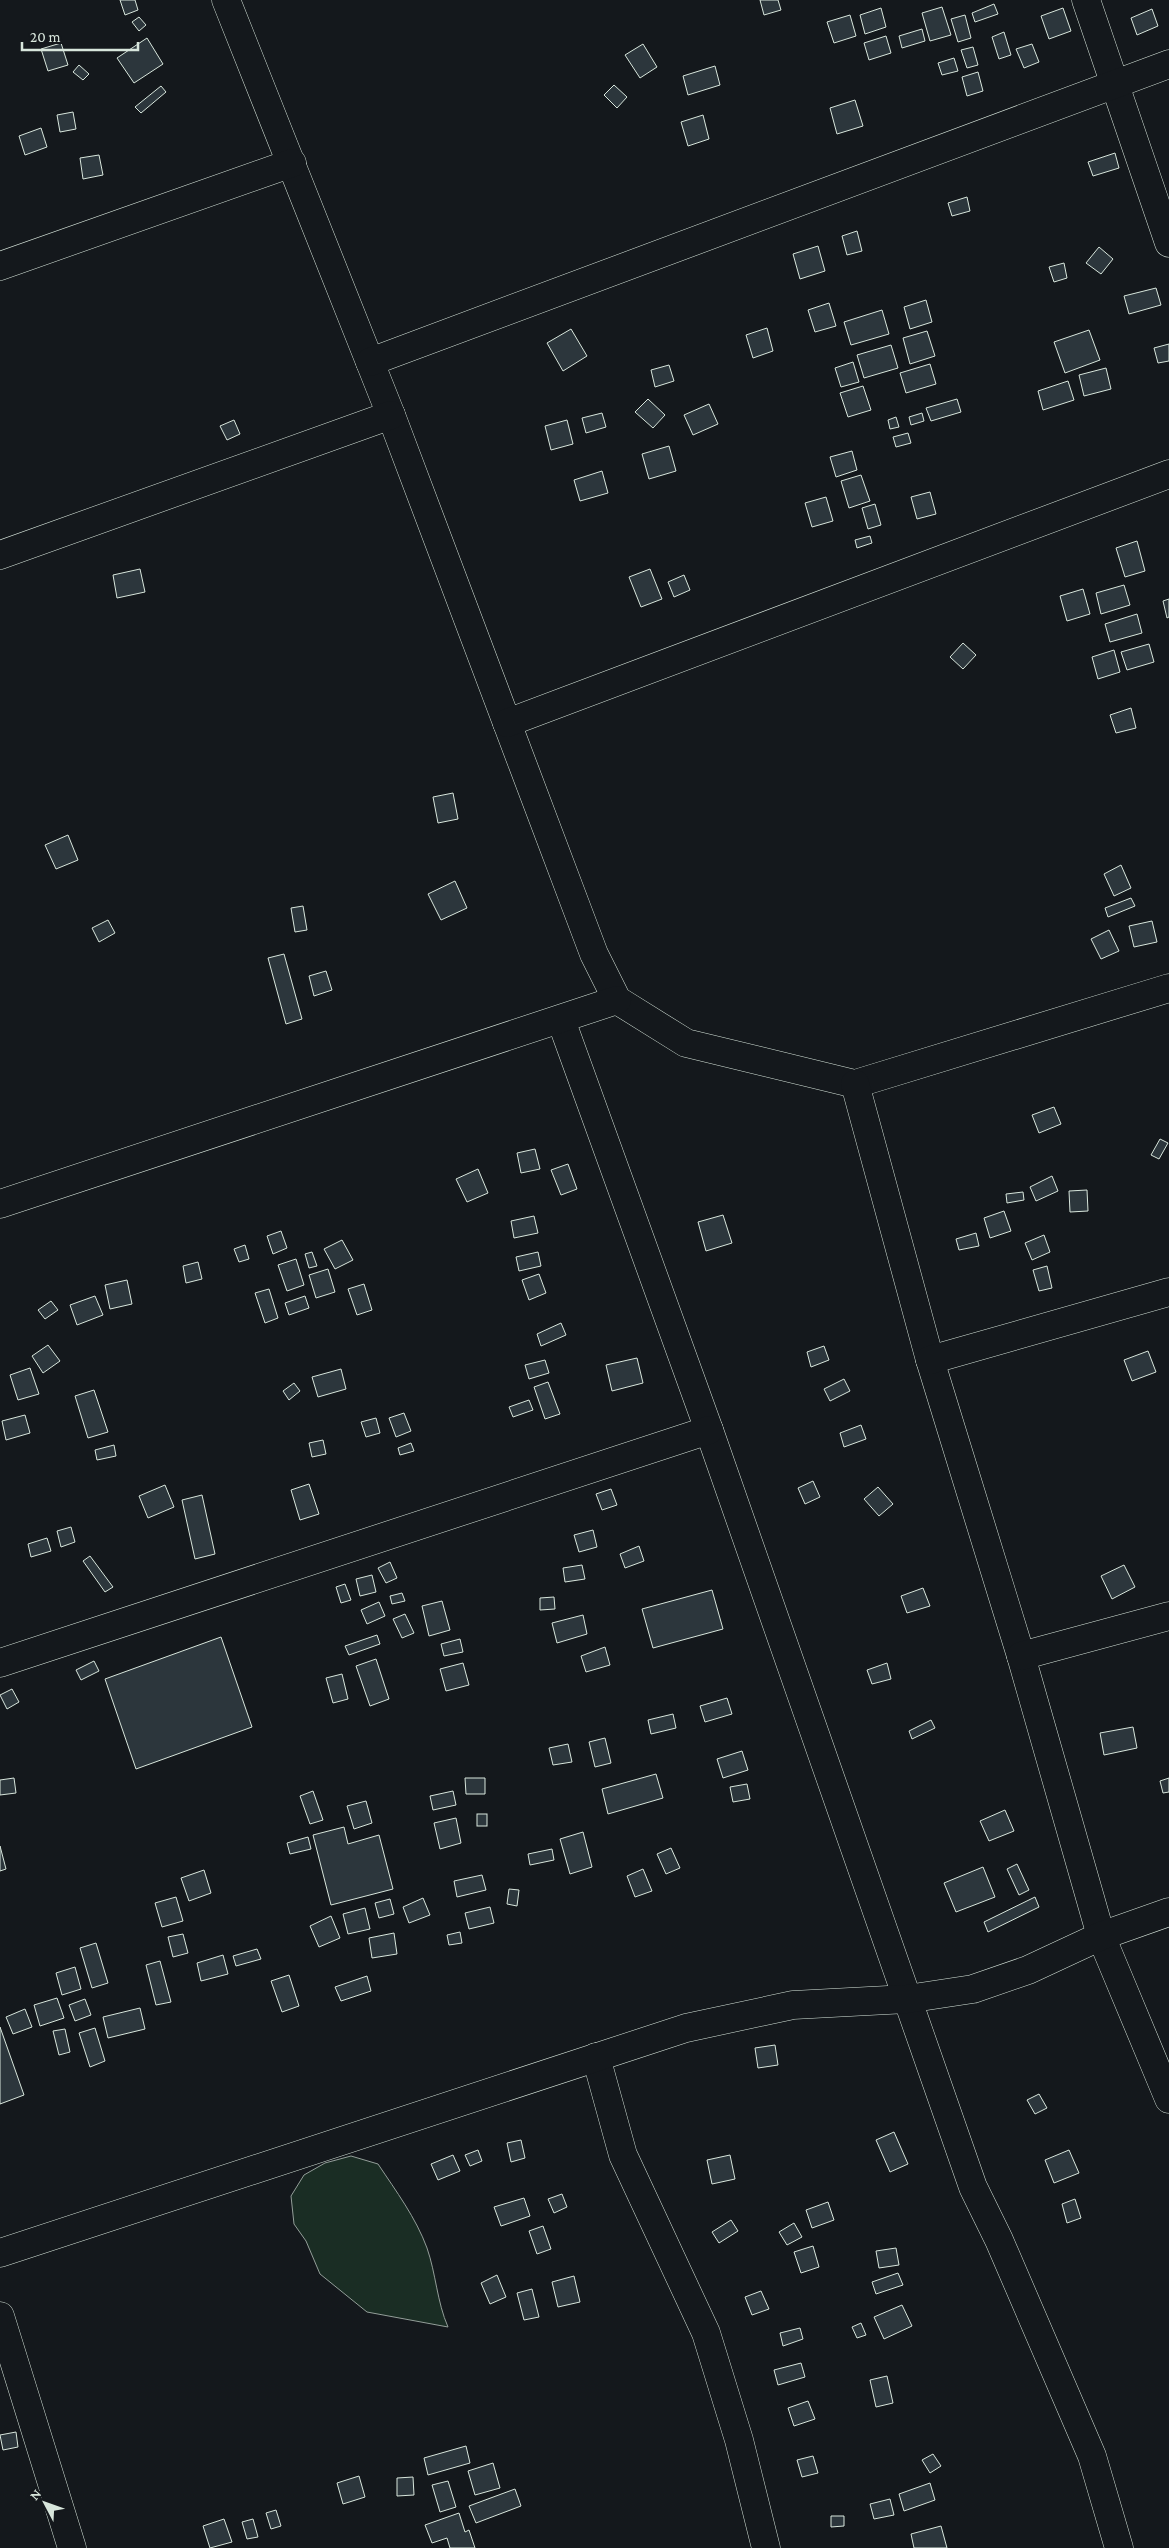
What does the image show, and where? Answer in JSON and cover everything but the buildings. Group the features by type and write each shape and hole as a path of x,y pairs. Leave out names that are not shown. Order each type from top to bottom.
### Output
{"street":[{"path":"226,0 391,415 594,954 617,1000 686,1043 855,1084 1169,988"},
{"path":"1086,0 1169,243"},
{"path":"370,362 1169,64"},
{"path":"0,266 292,163"},
{"path":"0,555 391,415"},
{"path":"507,723 1169,474"},
{"path":"0,1204 617,1000"},
{"path":"561,1020 709,1430 973,2187 999,2240 1092,2456 1119,2548"},
{"path":"855,1084 930,1360 1021,1656 1101,1936 1169,2099"},
{"path":"930,1360 1169,1292"},
{"path":"0,1662 709,1430"},
{"path":"1021,1656 1169,1616"},
{"path":"0,2253 686,2028 793,2005 908,1999 973,1989 1028,1970 1101,1936 1169,1912"},
{"path":"596,2057 622,2155 706,2333 739,2440 766,2548"},
{"path":"0,2316 72,2548"}],"green space":[{"path":"351,2156 378,2164 411,2215 427,2248 441,2308 448,2327 367,2312 320,2274 306,2241 294,2224 291,2196 304,2175 325,2163"}]}
